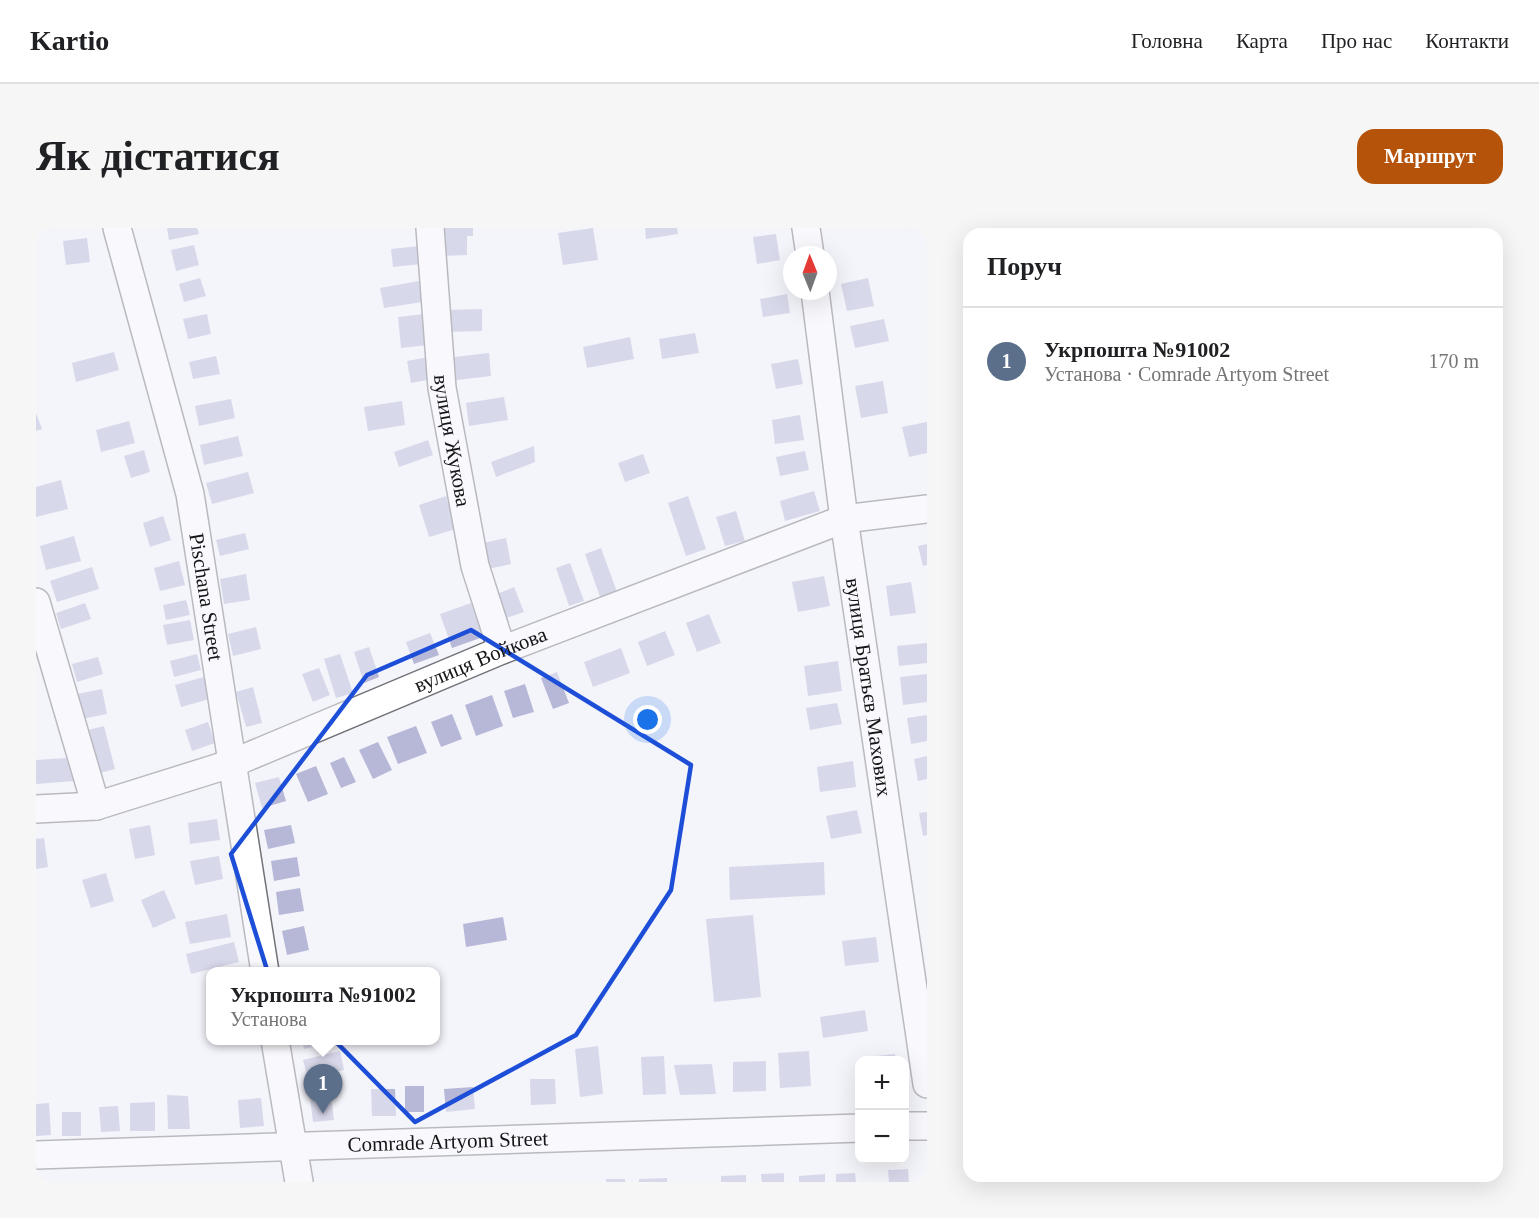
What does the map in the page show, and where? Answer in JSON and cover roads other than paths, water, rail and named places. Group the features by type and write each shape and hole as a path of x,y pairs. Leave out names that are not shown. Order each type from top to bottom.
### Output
{"street":[{"name":"Pischana Street","path":"117,228 190,494 264,967"},
{"name":"вулиця Жукова","path":"430,228 442,387 475,566 502,650"},
{"path":"806,228 809,246"},
{"name":"вулиця Братьєв Махових","path":"815,300 844,519 927,1084"},
{"name":"вулиця Войкова","path":"36,809 96,806 232,763 502,650 844,519 927,509"},
{"path":"36,602 96,806"},
{"path":"276,1045 299,1182"},
{"path":"909,1126 927,1126"},
{"name":"Comrade Artyom Street","path":"36,1155 855,1128"}],"place":[{"name":"Укрпошта №91002","path":"323,1114"}]}
